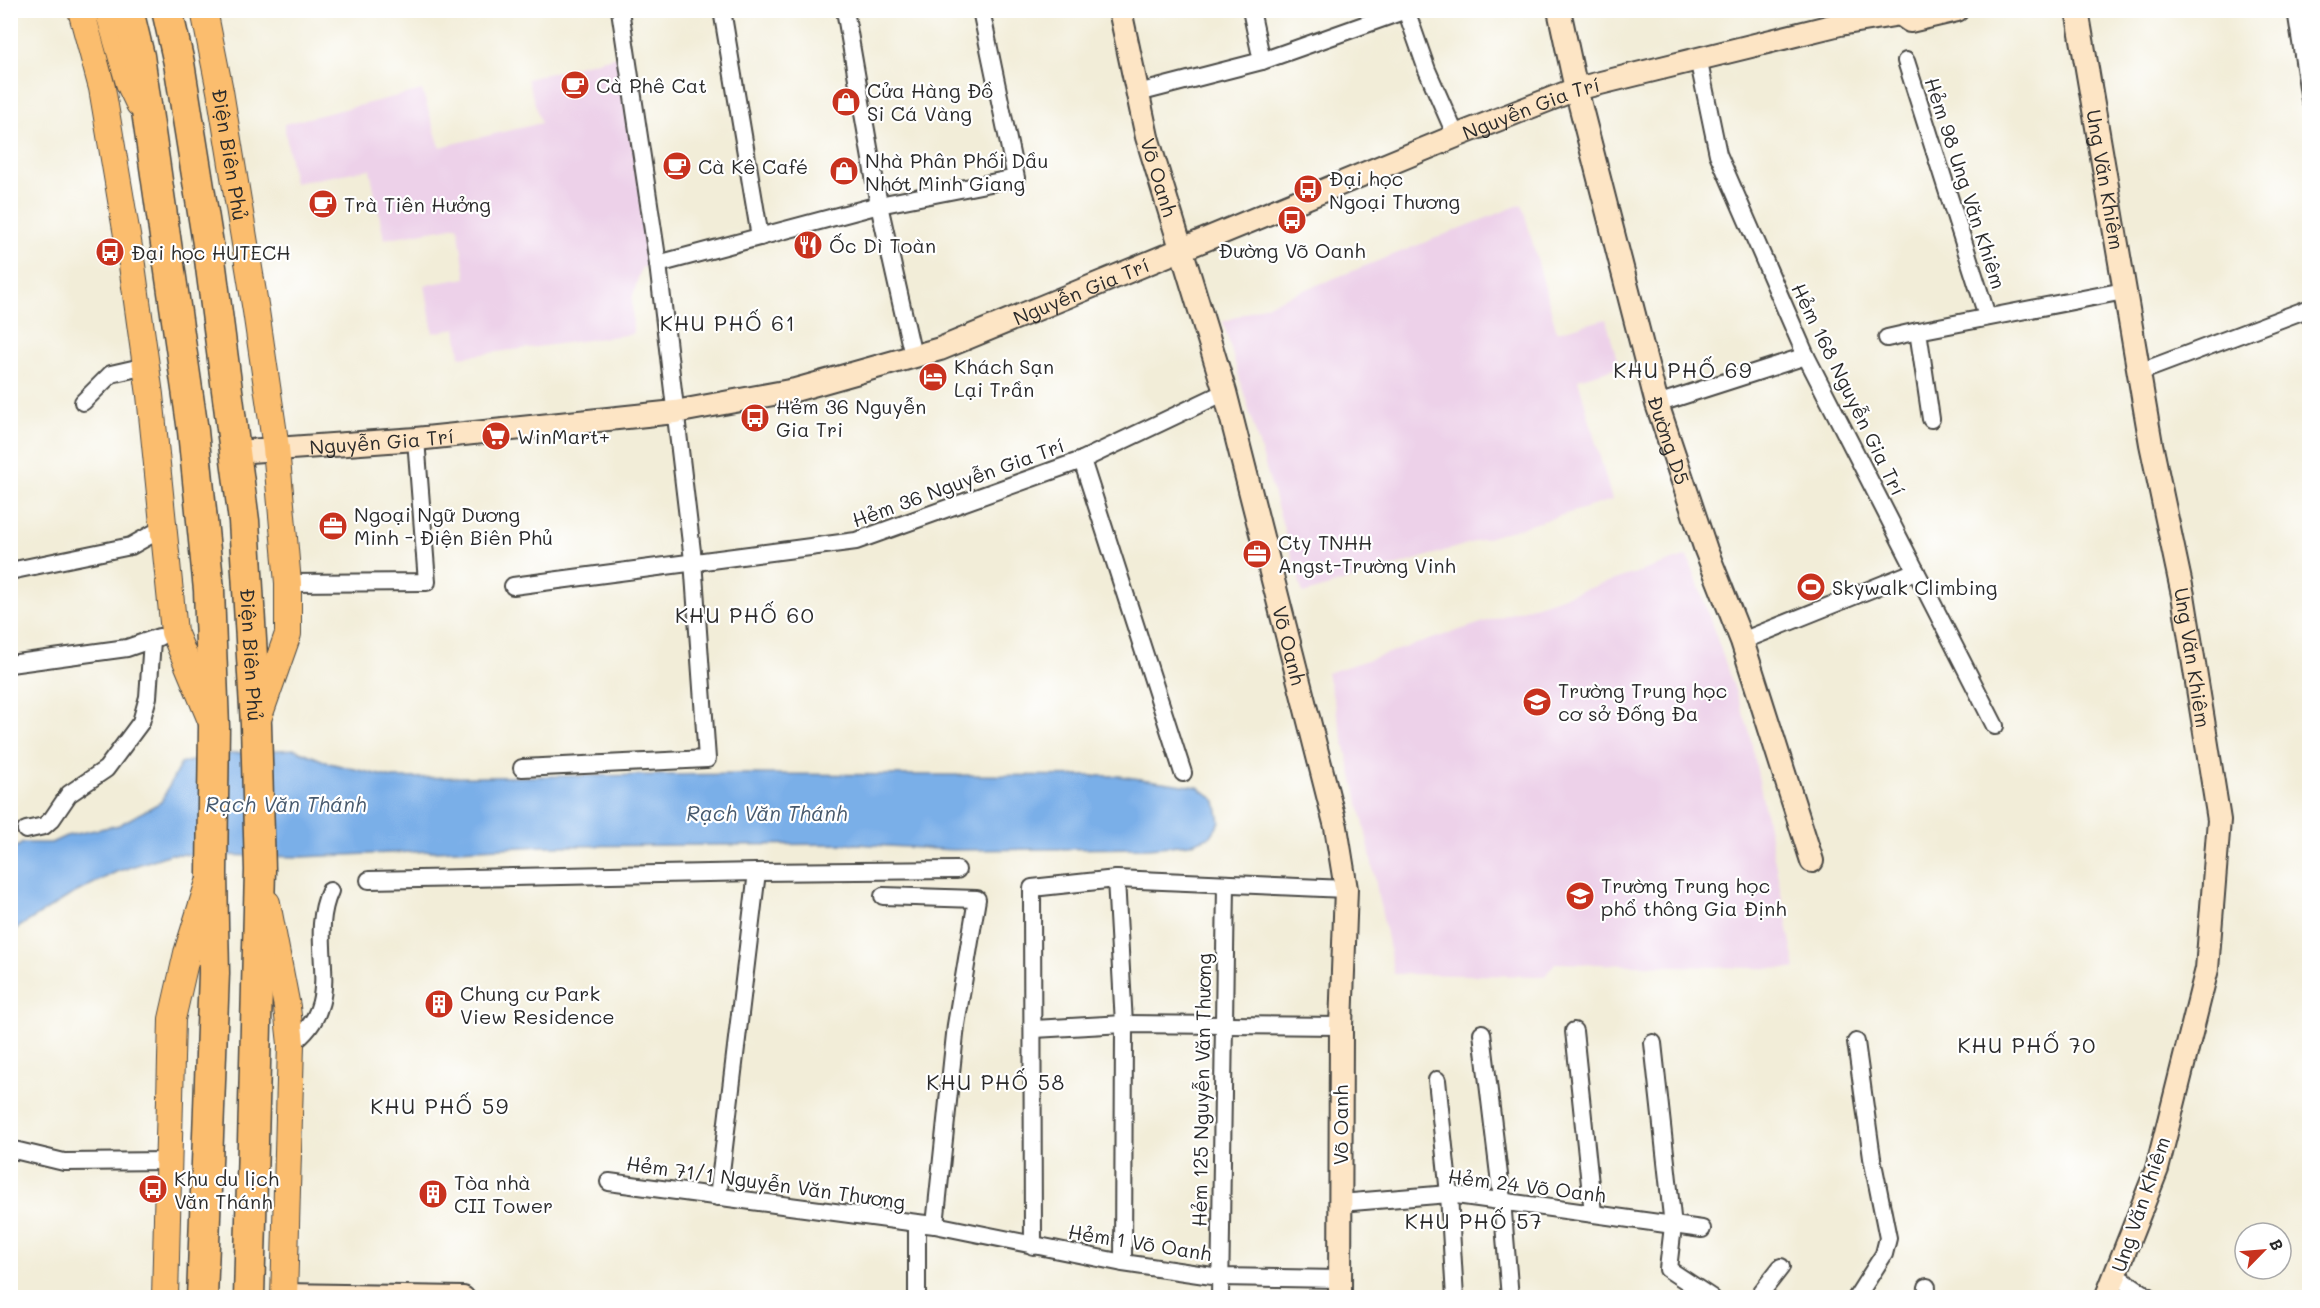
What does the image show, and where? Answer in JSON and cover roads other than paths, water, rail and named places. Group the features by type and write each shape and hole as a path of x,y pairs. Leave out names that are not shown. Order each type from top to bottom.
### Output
{"highway":[{"name":"Điện Biên Phủ","path":"128,10 139,56 193,431 209,590 214,727 212,873"},
{"name":"Điện Biên Phủ","path":"167,10 179,63 208,244 244,521 256,724"},
{"path":"249,1298 260,870 256,724"},
{"path":"202,1298 214,973 212,873"},
{"path":"205,1241 211,1255 226,1262 242,1259 252,1244"}],"main road":[{"path":"81,10 102,88 132,265 146,366 163,528 163,636 214,727"},
{"name":"Điện Biên Phủ","path":"108,10 129,84 148,126"},
{"name":"Điện Biên Phủ","path":"204,10 220,91 276,448 288,583 288,634 256,724"},
{"path":"260,870 287,1007 291,1044 284,1296"},
{"path":"165,1298 172,1019 187,952 212,873"}],"street":[{"path":"522,768 707,759 693,560 658,264 620,10"},
{"path":"722,10 760,237"},
{"path":"845,10 879,205 914,356"},
{"path":"658,264 879,205 1016,178 981,10"},
{"name":"Võ Oanh","path":"1120,10 1147,137 1225,392 1336,827 1346,889 1341,1026 1340,1288"},
{"path":"1251,10 1262,61"},
{"path":"1138,93 1262,61 1406,10 1427,70 1456,136"},
{"name":"Đường D5","path":"1559,10 1576,89 1657,404 1706,550 1742,641 1812,861"},
{"name":"Nguyễn Gia Trí","path":"235,452 416,439 675,412 795,390 940,349 1181,248 1576,89 1698,58 1838,17 1901,12 1910,21 1957,10"},
{"name":"Ung Văn Khiêm","path":"2078,10 2151,444 2183,595 2219,820 2207,969 2157,1169 2106,1298"},
{"path":"2296,10 2310,100"},
{"name":"Hẻm 168 Nguyễn Gia Trí","path":"1698,58 1718,154 1806,356 1995,726"},
{"name":"Hẻm 98 Ung Văn Khiêm","path":"1906,62 1987,316"},
{"name":"Hẻm 98 Ung Văn Khiêm","path":"1887,338 1987,316 2124,291"},
{"path":"2140,372 2310,308"},
{"path":"1918,331 1931,419"},
{"path":"1657,404 1806,356"},
{"path":"83,402 111,374 146,366"},
{"name":"Hẻm 36 Nguyễn Gia Trí","path":"513,586 693,560 856,541 1082,460 1225,392"},
{"path":"288,583 427,582 416,439"},
{"path":"1082,460 1183,773"},
{"path":"10,572 131,546 163,528"},
{"path":"1742,641 1916,571"},
{"path":"10,664 127,648 163,636"},
{"path":"26,830 44,826 52,819 69,794 106,769 141,722 163,636"},
{"path":"369,880 957,870"},
{"path":"718,1197 757,872"},
{"path":"1033,1246 1032,888 1116,879 1346,889"},
{"path":"1116,879 1124,1024 1123,1263"},
{"name":"Hẻm 125 Nguyễn Văn Thương","path":"1220,1298 1226,884"},
{"path":"291,1044 308,1029 320,1010 323,998 321,920 330,891"},
{"path":"883,897 977,899 956,1025 935,1225"},
{"path":"1034,1029 1124,1024 1341,1026"},
{"path":"1574,1031 1593,1214"},
{"path":"1482,1033 1502,1200 1510,1298"},
{"path":"1856,1042 1872,1158 1888,1238 1884,1254 1857,1298"},
{"path":"1653,1043 1674,1226 1668,1269 1712,1298"},
{"path":"1437,1080 1449,1194 1455,1298"},
{"path":"10,1149 64,1162 170,1161"},
{"name":"Hẻm 71/1 Nguyễn Văn Thương","path":"609,1182 935,1225"},
{"name":"Hẻm 24 Võ Oanh","path":"1340,1203 1449,1194 1702,1229"},
{"path":"917,1223 917,1298"},
{"name":"Hẻm 1 Võ Oanh","path":"935,1225 1123,1263 1220,1277 1340,1288"},
{"path":"1757,1298 1781,1267"},
{"path":"2116,1275 2150,1298"},
{"path":"284,1296 463,1298"}],"water":[{"name":"Rạch Văn Thánh","path":"295,749 329,763 393,778 744,774 1119,776 1198,787 1216,801 1220,822 1211,836 1190,844 1149,848 952,850 856,844 545,846 302,857 171,854 116,872 71,895 11,932 11,850 23,843 51,843 66,836 119,825 161,802 181,763 234,753"}],"place":[{"name":"Cà Phê Cat","path":"575,85"},
{"name":"Cửa Hàng Đồ Si Cá Vàng","path":"846,102"},
{"name":"Cà Kê Café","path":"677,166"},
{"name":"Nhà Phân Phối Dầu Nhớt Minh Giang","path":"844,171"},
{"name":"Đại học Ngoại Thương","path":"1308,189"},
{"name":"Trà Tiên Hưởng","path":"323,204"},
{"name":"Đường Võ Oanh","path":"1292,220"},
{"name":"Ốc Dì Toàn","path":"808,245"},
{"name":"Đại học HUTECH","path":"110,252"},
{"name":"Khách Sạn Lại Trần","path":"933,377"},
{"name":"Hẻm 36 Nguyễn Gia Tri","path":"755,418"},
{"name":"WinMart+","path":"496,436"},
{"name":"Ngoại Ngữ Dương Minh - Điện Biên Phủ","path":"333,526"},
{"name":"Cty TNHH Angst-Trường Vinh","path":"1257,554"},
{"name":"Skywalk Climbing","path":"1811,587"},
{"name":"Trường Trung học cơ sở Đống Đa","path":"1537,702"},
{"name":"Trường Trung học phổ thông Gia Định","path":"1580,896"},
{"name":"Chung cư Park View Residence","path":"439,1004"},
{"name":"Khu du lịch Văn Thánh","path":"153,1189"},
{"name":"Tòa nhà CII Tower","path":"433,1194"}],"district":[{"name":"KHU PHỐ 61","path":"728,322"},
{"name":"KHU PHỐ 69","path":"1683,369"},
{"name":"KHU PHỐ 60","path":"745,614"},
{"name":"KHU PHỐ 70","path":"2027,1044"},
{"name":"KHU PHỐ 58","path":"996,1081"},
{"name":"KHU PHỐ 59","path":"440,1105"},
{"name":"KHU PHỐ 57","path":"1474,1220"}]}
